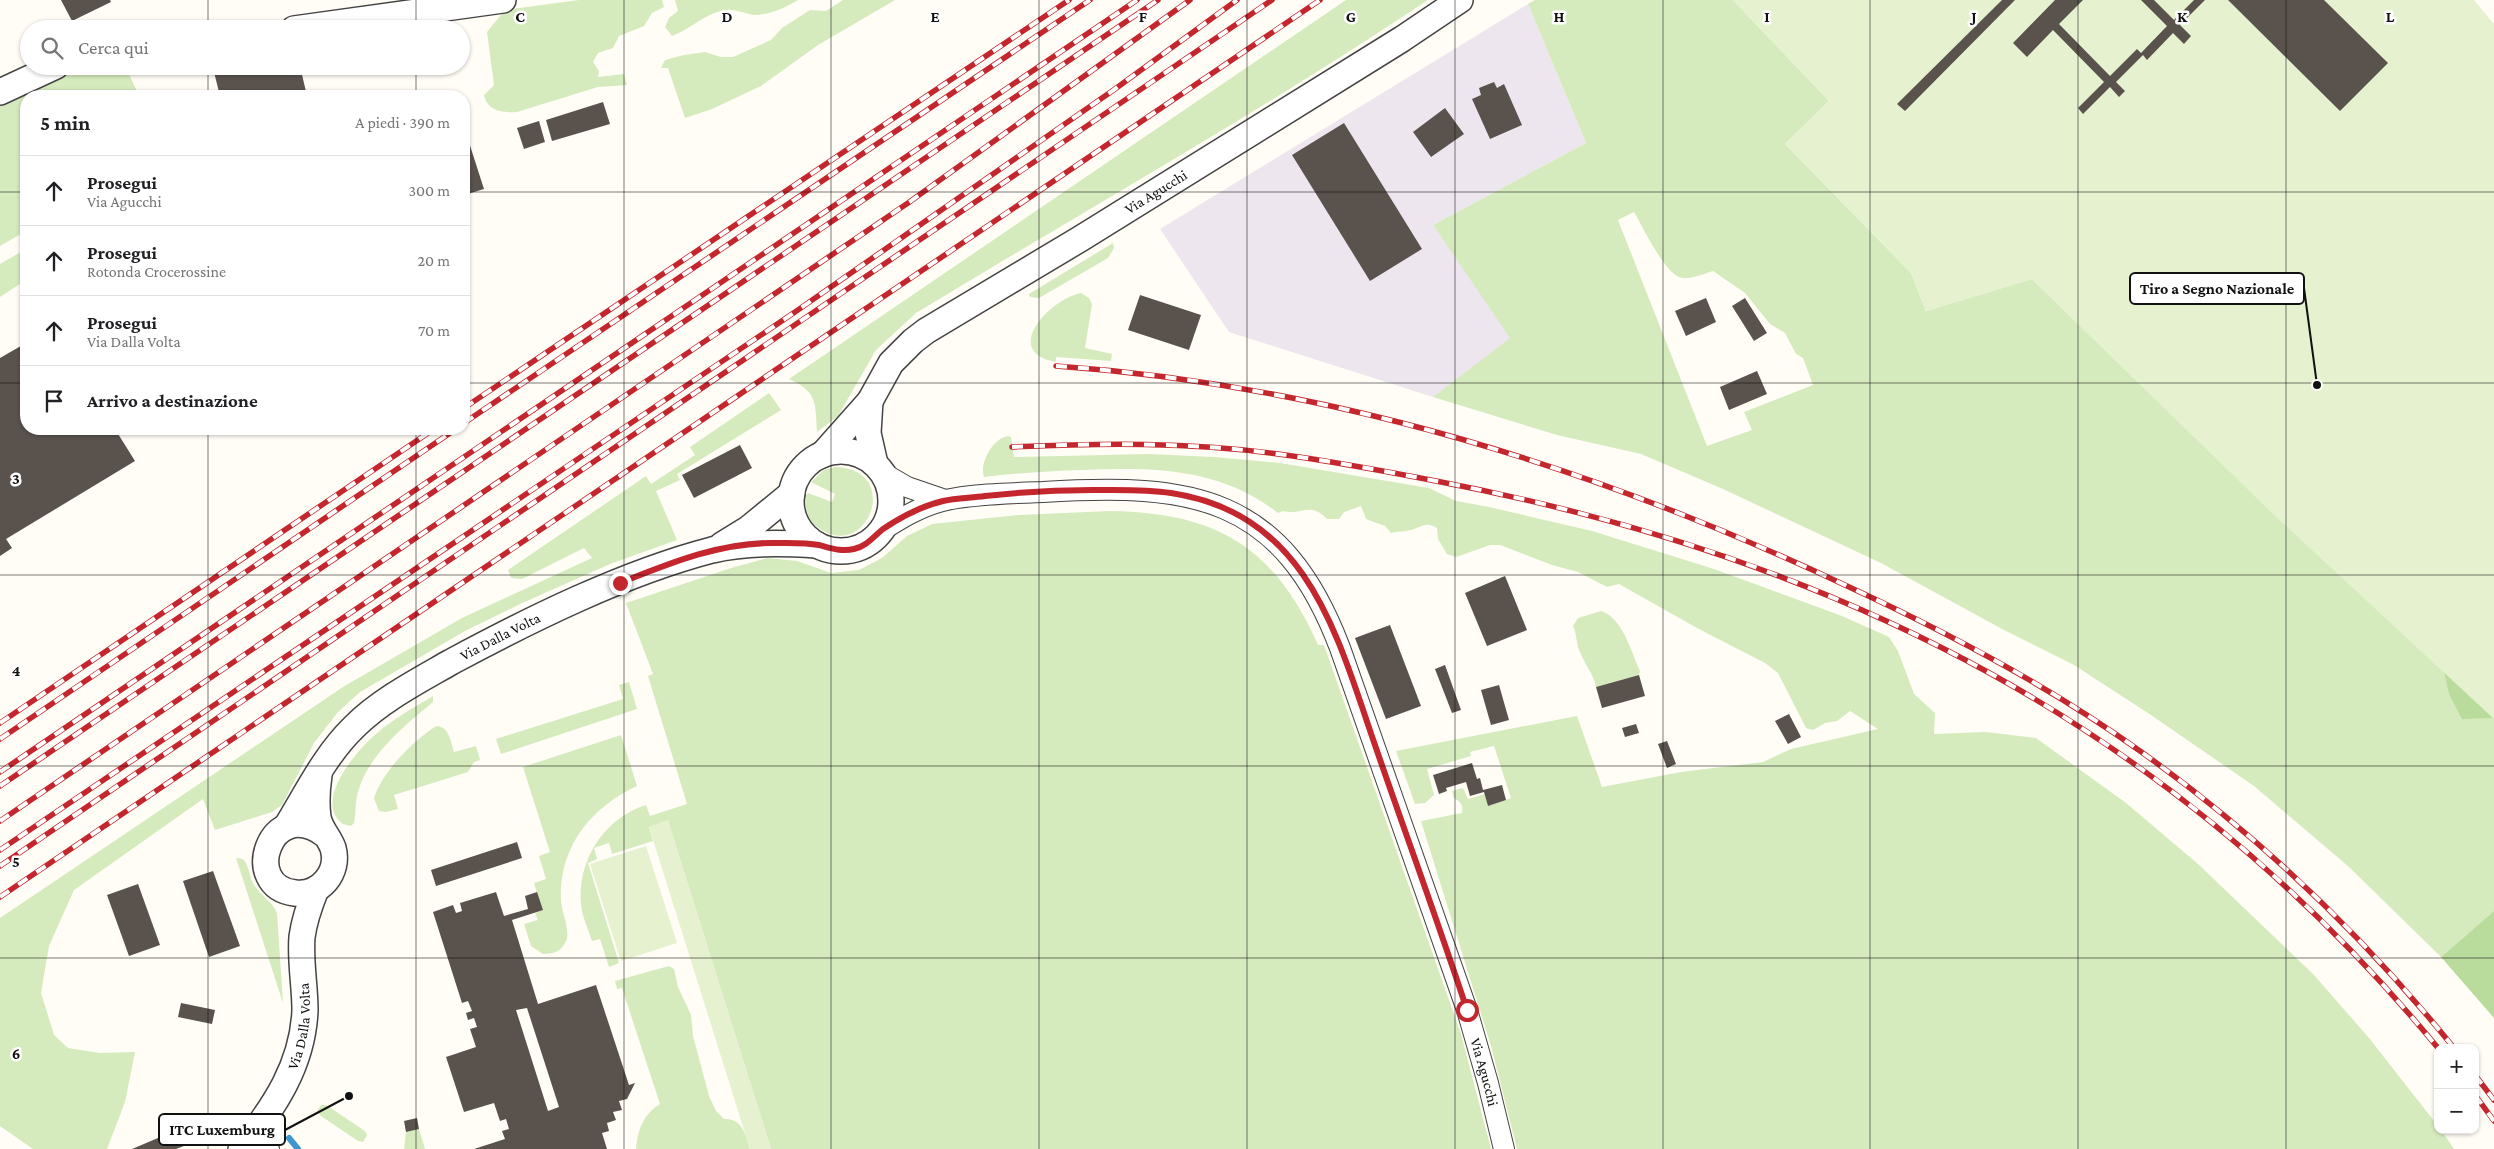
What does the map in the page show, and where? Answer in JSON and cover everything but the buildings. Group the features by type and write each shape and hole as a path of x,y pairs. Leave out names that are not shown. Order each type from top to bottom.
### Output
{"street":[{"path":"359,20 503,0"},
{"name":"Via Agucchi","path":"822,455 870,401 891,363 926,331 1080,239 1402,39 1460,0"},
{"path":"0,92 37,75"},
{"name":"Via Agucchi","path":"870,401 868,433 879,469 915,490 945,500"},
{"path":"835,451 851,452 864,456 879,469 889,485 891,504 890,514 881,531 863,546 852,550 834,550 817,545 804,533 794,517 792,493 796,480 803,469 822,455 835,451"},
{"name":"Via Agucchi","path":"881,531 911,513 945,500 1074,490 1138,490 1174,493 1209,502 1237,513 1265,532 1295,561 1323,606 1356,691 1464,1001 1488,1083 1504,1149"},
{"name":"Via Dalla Volta","path":"713,550 748,529 792,493"},
{"name":"Via Dalla Volta","path":"302,938 284,890 270,876 265,857 270,842 286,827 337,746 365,716 392,697 434,672 504,634 576,601 646,573 713,550 764,543 817,545"},
{"name":"Via Dalla Volta","path":"254,1144 291,1073 302,1036 304,1010 302,938 310,903 316,890 325,883 334,864 332,847 324,834 317,812 320,772"},
{"path":"286,827 306,825 324,834"},
{"path":"284,890 305,893 316,890"}],"shaded area":[{"path":"1528,4 1586,143 1433,225 1511,338 1433,397 1229,332 1160,229"}],"green space":[{"path":"579,0 662,0 664,7 652,13 644,26 619,36 613,48 598,53 593,62 599,71 598,77 624,74 627,85 598,87 517,112 496,110 488,105 484,95 494,85 487,32 505,10"},
{"path":"675,0 798,0 788,6 760,15 730,10 719,11 672,36 665,27 669,18 678,11"},
{"path":"843,0 895,0 818,45 761,86 712,109 685,118 668,68 661,68 665,60 705,52 721,57 733,57 771,40 782,28 810,10 826,11"},
{"path":"1346,0 1428,0 1302,81 916,313 876,350 838,416 817,432 813,399 805,389 789,379"},
{"path":"1535,0 1733,0 1829,101 1785,144 1911,273 1926,311 2032,279 2216,458 2494,717 2494,911 2441,957 2349,867 2254,786 2074,665 2004,630 1881,563 1723,489 1641,454 1557,435 1433,397 1510,338 1433,225 1586,143 1528,4","holes":["1634,212 1662,260 1675,275 1689,278 1713,271 1745,293 1770,324 1785,333 1796,354 1803,358 1813,385 1744,412 1752,430 1707,446 1618,220"]},
{"path":"1733,0 2474,0 2494,24 2494,717 2274,515 2032,279 1926,311 1911,273 1785,144 1829,101"},
{"path":"63,75 129,75 136,90 31,90"},
{"path":"20,96 20,234 0,246 0,106"},
{"path":"1113,243 1114,248 1108,258 1039,298 1030,297 1029,294"},
{"path":"20,252 20,284 0,297 0,264"},
{"path":"1081,293 1089,298 1092,304 1085,348 1112,354 1111,361 1056,357 1056,362 1040,356 1032,348 1031,337 1036,326 1056,305 1069,297"},
{"path":"769,393 781,410 677,474 680,480 656,491 677,540 610,564 520,604 465,631 360,692 338,712 314,743 282,805 272,812 215,830 203,799 74,890 49,946 41,993 54,1035 68,1048 100,1053 135,1052 125,1102 107,1149 33,1149 0,1126 0,918 343,687 462,618 592,558 584,548 522,579 511,578 508,570 646,476 651,484 695,455 690,447"},
{"path":"1011,437 1014,457 1149,454 1214,457 1280,463 1429,488 1456,501 1592,531 1714,569 1842,616 1889,637 1898,651 1914,694 1935,713 1934,734 1986,732 2036,738 2126,803 2198,864 2314,975 2369,1038 2434,1121 2434,1134 2444,1134 2454,1149 1517,1149 1491,1046 1421,821 1462,813 1461,804 1454,798 1452,791 1463,788 1468,799 1485,794 1488,806 1511,798 1494,746 1470,752 1471,756 1427,769 1434,795 1425,803 1415,804 1396,751 1577,716 1602,787 1681,772 1763,762 1791,749 1878,729 1850,711 1837,721 1825,723 1813,730 1806,728 1778,673 1765,663 1697,628 1619,584 1607,587 1578,572 1552,565 1500,545 1490,545 1456,557 1447,554 1438,539 1437,528 1424,525 1409,531 1391,533 1385,526 1366,519 1361,506 1344,512 1339,519 1327,519 1321,514 1310,510 1283,511 1278,513 1256,498 1233,487 1210,479 1185,474 1160,470 1109,469 984,477 985,458 992,446 1002,438"},
{"path":"835,467 856,472 868,482 873,496 871,511 864,524 852,533 837,536 820,529 813,522 808,515 805,501 805,496 808,493 832,502 835,494 811,482 824,470"},
{"path":"1109,511 1147,513 1181,519 1211,528 1238,542 1261,560 1282,583 1301,611 1318,645 1324,645 1461,1034 1491,1149 771,1149 668,821 649,827 653,841 612,854 609,843 594,848 597,859 588,863 619,963 609,967 600,939 592,941 582,909 581,888 589,857 596,843 618,820 631,811 646,805 650,816 687,804 648,676 653,674 626,603 731,568 768,558 797,561 831,573 859,570 882,558 907,536 932,524 1019,515"},
{"path":"1601,611 1609,615 1621,628 1640,671 1639,675 1596,687 1579,650 1573,626 1578,618"},
{"path":"2440,654 2493,718 2462,719 2449,694"},
{"path":"629,682 637,709 501,754 496,739 623,699 619,685"},
{"path":"433,696 433,702 399,731 378,754 363,778 358,792 354,823 351,826 343,824 335,814 332,803 335,790 349,764 358,752 383,729 403,714"},
{"path":"436,726 447,732 454,752 476,746 480,760 474,762 468,772 394,795 398,809 386,812 379,811 374,798 384,778 399,758 417,740"},
{"path":"621,735 637,786 605,805 581,832 572,847 565,864 562,882 561,901 567,939 558,951 543,954 531,946 524,924 538,920 535,913 542,910 534,883 546,879 539,856 550,852 523,767"},
{"path":"668,820 771,1149 750,1149 649,827"},
{"path":"646,846 677,943 621,961 590,864"},
{"path":"236,858 243,859 254,885 277,913 283,1003"},
{"path":"2494,911 2494,1018 2441,957"},
{"path":"669,966 674,969 678,987 691,1015 693,1036 709,1096 716,1111 724,1119 730,1119 739,1124 747,1138 750,1149 636,1149 642,1123 649,1113 660,1104 622,988 617,989 615,981"},
{"path":"321,1105 326,1105 365,1131 367,1135 363,1142 358,1141 321,1116 317,1111"},
{"path":"419,1129 425,1149 404,1149 406,1132"}],"waterway":[{"path":"289,1138 298,1149"}],"railway":[{"path":"470,404 1069,0"},
{"path":"470,419 1090,0"},
{"path":"0,772 1137,0"},
{"path":"0,786 1158,0"},
{"path":"0,821 908,203 1190,0"},
{"path":"0,850 795,312 1115,89 1237,0"},
{"path":"0,866 1272,0"},
{"path":"0,897 1320,0"},
{"path":"1056,366 1159,376 1261,392 1362,413 1462,439 1560,470 1657,505 1753,544 1923,622 1998,662 2070,704 2184,783 2267,852 2346,927 2419,1006 2451,1044"},
{"path":"0,723 425,435"},
{"path":"0,739 447,435"},
{"path":"1012,447 1112,444 1212,447 1298,457 1416,477 1584,514 1726,557 1861,610 1990,673 2111,748 2227,835 2335,935 2434,1044"},
{"path":"2479,1080 2494,1100"},
{"path":"2479,1100 2494,1121"}],"place":[{"name":"Tiro a Segno Nazionale","path":"2317,385"},
{"name":"ITC Luxemburg","path":"349,1096"}],"route":[{"path":"620,583 713,550 770,543 817,545 840,551 852,550 873,540 881,531 906,515 945,500 1074,490 1138,490 1168,492 1198,498 1237,513 1255,524 1286,551 1310,582 1323,606 1356,691 1467,1010"}]}
